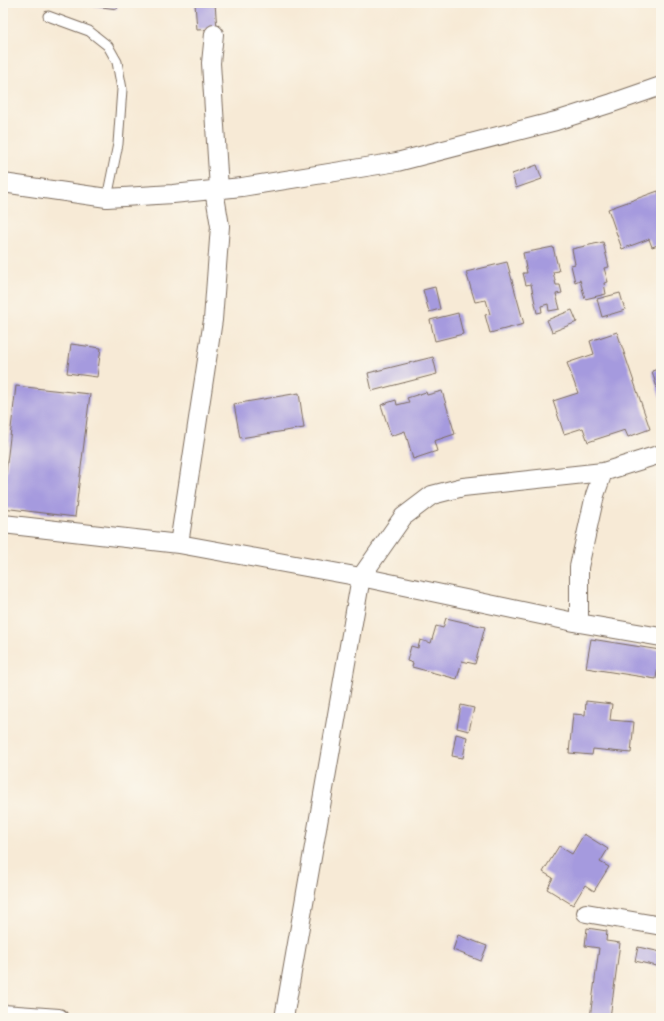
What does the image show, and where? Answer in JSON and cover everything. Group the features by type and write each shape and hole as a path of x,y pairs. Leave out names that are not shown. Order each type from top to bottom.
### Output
{"street":[{"path":"179,544 213,320 220,226 211,64 214,34"},
{"path":"3,183 107,198 173,194 242,187 397,162 556,121 661,86"},
{"path":"284,1018 361,577 402,517 432,495 463,487 603,472 661,454"},
{"path":"579,623 579,567 595,495 603,472"},
{"path":"3,524 179,544 361,577 579,623 661,637"},
{"path":"586,913 661,926"},
{"path":"3,1014 25,1017 58,1018"}],"lane":[{"path":"48,16 89,31 108,46 117,62 122,89 118,144 107,198"}],"building":[{"path":"79,3 118,3 117,9"},
{"path":"195,3 215,3 217,29 197,30"},
{"path":"537,165 542,179 516,188 512,174"},
{"path":"658,191 661,199 661,244 652,247 649,239 622,249 608,209"},
{"path":"603,242 609,267 604,268 608,282 604,283 606,294 585,299 580,280 575,282 571,265 575,264 572,249"},
{"path":"553,247 559,271 553,272 556,285 560,285 562,293 556,294 560,309 549,311 548,304 541,306 542,312 537,313 531,284 526,285 523,273 527,273 523,253"},
{"path":"507,262 524,324 490,333 485,315 490,314 486,300 475,302 466,272"},
{"path":"435,287 440,309 429,312 423,290"},
{"path":"620,293 625,310 602,317 597,299"},
{"path":"572,310 577,322 552,332 547,320"},
{"path":"458,313 463,334 435,341 430,320"},
{"path":"617,332 650,429 628,437 625,430 588,442 583,428 564,434 553,401 578,393 567,363 594,354 590,341"},
{"path":"71,344 101,348 97,377 67,373"},
{"path":"433,357 437,374 372,391 368,373"},
{"path":"661,368 661,397 660,398 652,371"},
{"path":"16,386 90,394 75,517 3,508"},
{"path":"442,391 455,434 434,441 437,451 413,459 405,431 391,436 381,405 396,400 397,405 409,402 407,398 426,392 427,395"},
{"path":"299,393 304,428 240,438 234,404"},
{"path":"446,618 485,627 475,664 462,661 457,679 412,667 413,663 407,661 411,646 418,648 420,640 431,643 436,626 443,628"},
{"path":"591,639 660,650 656,679 586,668"},
{"path":"586,701 612,704 610,720 634,722 631,753 593,749 592,755 569,753 573,714 585,715"},
{"path":"461,705 474,708 469,731 457,728"},
{"path":"456,734 467,737 463,758 452,756"},
{"path":"584,834 608,849 600,862 609,867 594,891 585,885 573,905 547,889 553,878 543,872 559,846 572,854"},
{"path":"587,928 607,931 606,941 620,943 610,1018 590,1018 599,948 585,946"},
{"path":"458,935 487,946 481,961 453,950"},
{"path":"638,947 661,952 661,967 635,961"}]}
